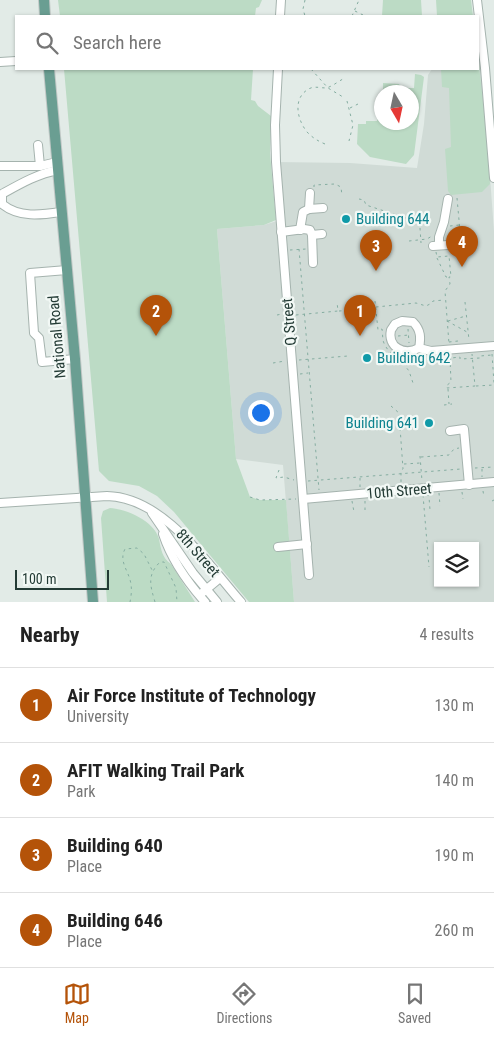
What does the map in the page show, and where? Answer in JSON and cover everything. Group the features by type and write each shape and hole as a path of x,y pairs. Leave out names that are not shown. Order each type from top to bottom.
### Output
{"main road":[{"path":"44,0 45,15"},
{"name":"National Road","path":"49,70 75,359 92,602"}],"street":[{"path":"280,15 281,0"},
{"path":"477,0 479,15"},
{"path":"479,17 494,178"},
{"path":"0,62 15,61"},
{"path":"485,68 494,67"},
{"name":"Q Street","path":"278,70 275,147 309,575"},
{"path":"38,144 40,166"},
{"path":"0,166 57,166"},
{"path":"57,166 2,194 2,204 10,211 34,215 62,212"},
{"path":"309,209 312,193"},
{"path":"448,199 442,229 436,246 448,245"},
{"path":"300,230 302,214 309,209 323,208"},
{"path":"281,232 308,229 312,235 313,263"},
{"path":"312,235 322,234"},
{"path":"67,270 30,273 34,332 39,338 42,362 75,359"},
{"path":"419,348 420,338 418,329 413,322 406,320 398,322 393,326 390,340 394,346 401,350 412,351 419,348 431,351 450,346 493,350"},
{"path":"450,431 464,429 464,469 469,485"},
{"name":"10th Street","path":"303,499 363,496 494,482"},
{"name":"8th Street","path":"0,502 117,496 135,502 150,509 175,526 241,602"},
{"name":"8th Street","path":"150,509 161,527"},
{"path":"161,527 167,546 212,602"},
{"path":"161,527 176,541 195,570 204,591 205,602"},
{"path":"278,547 306,544"},
{"path":"204,591 220,578"},
{"path":"204,591 217,602"},
{"path":"204,591 223,602"}],"path":[{"path":"304,0 305,15"},
{"path":"352,15 359,0"},
{"path":"354,10 363,15"},
{"path":"312,70 328,88 343,97"},
{"path":"324,144 306,132 300,120 298,105 301,97 308,90 318,86 328,88 343,78"},
{"path":"347,101 353,125 349,141"},
{"path":"350,108 358,104"},
{"path":"312,193 329,184 335,184 341,187 342,196"},
{"path":"457,198 461,242"},
{"path":"359,199 364,200 366,205 418,222 421,243"},
{"path":"409,240 428,239 442,229 460,225"},
{"path":"436,246 437,257 446,277 449,277"},
{"path":"299,249 319,498"},
{"path":"437,257 449,256 451,277 449,277 450,284 445,291 450,346 451,382 446,386 448,388 449,404"},
{"path":"375,307 416,303 426,306 433,301 445,300"},
{"path":"375,301 378,330 382,330 386,347"},
{"path":"337,302 338,311"},
{"path":"465,302 475,386"},
{"path":"277,315 288,316 356,310"},
{"path":"447,321 466,316"},
{"path":"406,320 409,335 409,345 407,346"},
{"path":"447,321 468,332"},
{"path":"395,336 409,335"},
{"path":"450,346 458,341"},
{"path":"448,388 494,384 493,350"},
{"path":"273,363 348,356"},
{"path":"398,358 408,368 413,383"},
{"path":"293,374 309,373"},
{"path":"444,405 452,404"},
{"path":"390,406 399,413 402,474"},
{"path":"422,489 420,457 449,455 454,449 459,448"},
{"path":"403,464 420,463"},
{"path":"278,470 276,478 284,477 302,482 494,467"},
{"path":"482,468 482,477"},
{"path":"460,475 464,469"},
{"path":"360,477 365,511"},
{"path":"483,490 484,497"},
{"path":"462,491 463,499"},
{"path":"429,567 423,494 427,494 429,497 430,510"},
{"path":"250,497 265,500 303,499"},
{"path":"130,602 131,586 129,576 124,568 122,555 125,549 137,548 144,554 152,570 152,591 155,602"},
{"path":"152,570 160,562 164,562 176,588 177,602"}],"shaded area":[{"path":"479,49 494,231 494,602 294,602 283,465 236,459 217,229 264,225 280,220 276,162 350,163 417,168 424,124 428,75 431,70 479,70"}],"green space":[{"path":"58,0 262,0 259,7 256,8 255,15 60,15"},
{"path":"383,0 421,0 422,15 382,15"},
{"path":"436,0 471,0 473,15 437,15"},
{"path":"479,66 490,184 482,192 451,195 448,191 445,149 451,147 449,88 442,87 441,70 479,70"},
{"path":"64,70 253,70 251,100 255,101 258,106 271,116 270,153 276,220 264,225 217,229 236,459 250,497 260,500 286,500 294,602 249,602 174,512 157,496 139,486 109,481 99,471"},
{"path":"415,74 424,77 419,116 419,85 414,85"},
{"path":"383,83 399,84 383,85"},
{"path":"366,121 374,121 374,130 417,130 414,155 406,164 370,157 357,144 358,124 366,124"},
{"path":"110,508 139,517 152,527 159,539 164,556 195,602 107,602 101,518 103,511"}],"place":[{"name":"Building 644","path":"346,219"},
{"name":"Building 646","path":"462,267"},
{"name":"Building 640","path":"376,271"},
{"name":"AFIT Walking Trail Park","path":"156,336"},
{"name":"Air Force Institute of Technology","path":"360,336"},
{"name":"Building 642","path":"367,358"},
{"name":"Building 641","path":"429,423"}]}
